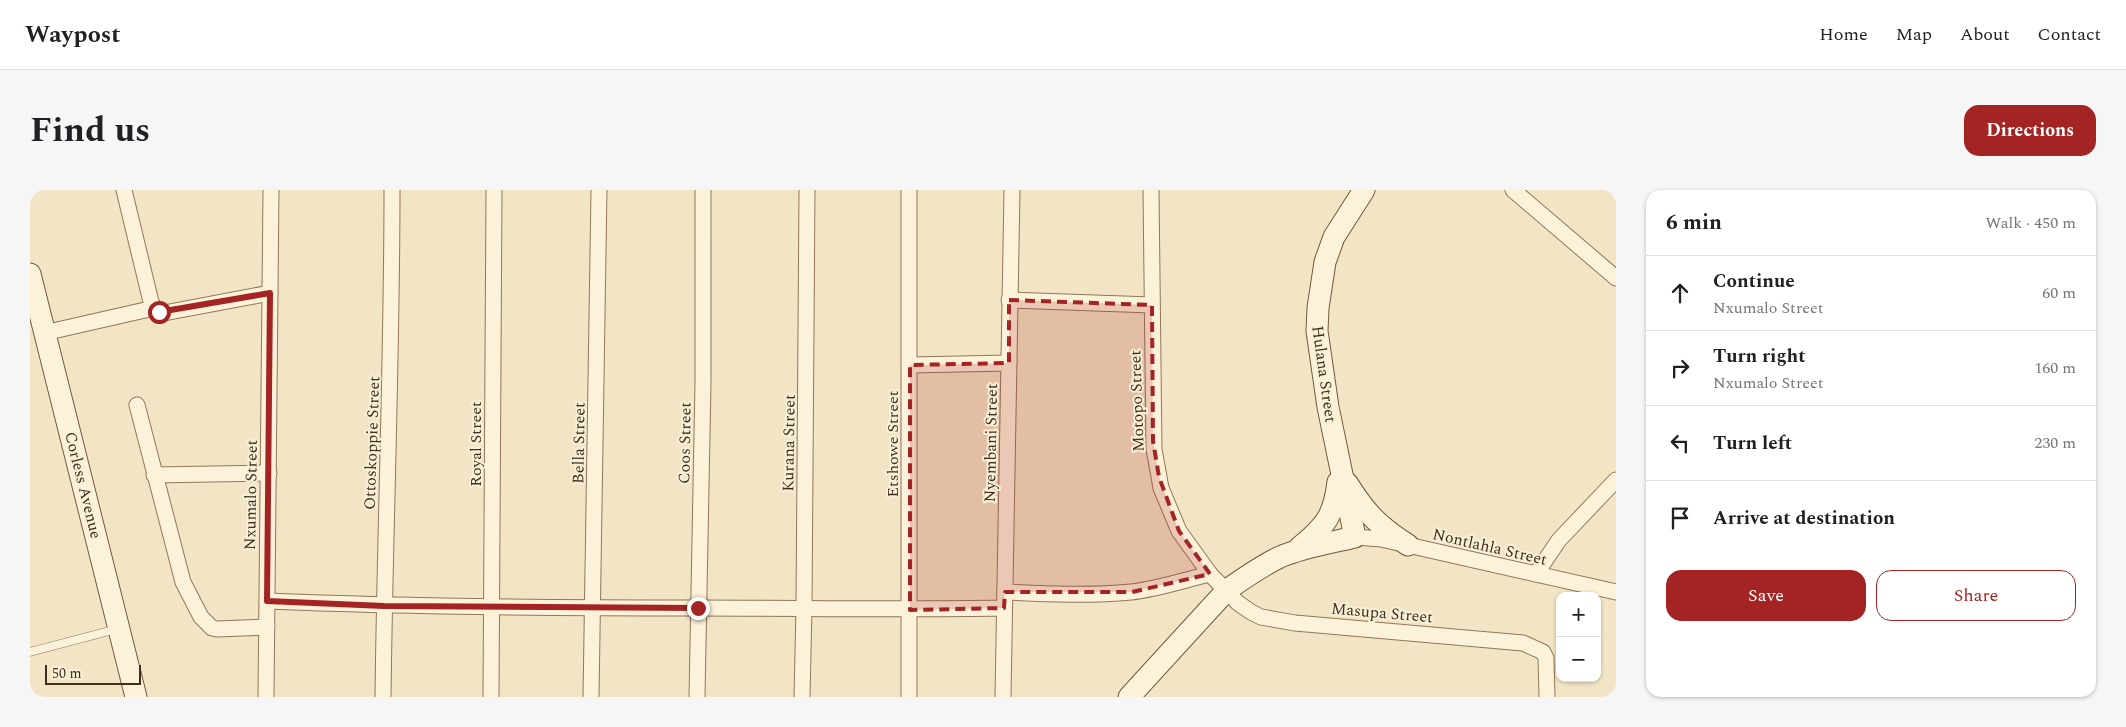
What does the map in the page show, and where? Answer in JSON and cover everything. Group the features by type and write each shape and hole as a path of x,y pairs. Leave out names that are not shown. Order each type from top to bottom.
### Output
{"street":[{"path":"124,190 154,308 159,312 270,293"},
{"name":"Nxumalo Street","path":"266,697 271,190"},
{"name":"Ottoskoppie Street","path":"383,697 392,326 392,190"},
{"name":"Royal Street","path":"491,697 494,190"},
{"name":"Bella Street","path":"591,697 599,190"},
{"name":"Coos Street","path":"697,697 703,382 703,190"},
{"name":"Kurana Street","path":"802,697 806,190"},
{"name":"Etshowe Street","path":"909,190 909,697"},
{"name":"Nyembani Street","path":"1003,697 1012,190"},
{"name":"Motopo Street","path":"1151,190 1153,441 1159,477 1179,531 1210,574 1227,590"},
{"name":"Hulana Street","path":"1355,537 1341,472 1317,331 1318,308 1325,262 1334,237 1364,190"},
{"path":"1513,190 1616,278"},
{"name":"Corless Avenue","path":"30,274 136,697"},
{"path":"1009,300 1152,305"},
{"path":"44,333 154,308"},
{"path":"910,365 1009,363"},
{"path":"137,405 183,582 201,617 212,628 217,629 267,627"},
{"path":"1341,472 1371,517 1384,530 1408,544"},
{"path":"1294,552 1322,528 1328,520 1335,503 1341,472"},
{"path":"154,475 268,473"},
{"path":"1536,574 1559,540 1616,480"},
{"path":"1129,697 1227,590 1271,561 1294,552 1355,537"},
{"name":"Nontlahla Street","path":"1355,537 1408,544 1616,592"},
{"path":"1005,592 1040,594 1132,592 1210,574"},
{"name":"Masupa Street","path":"1227,590 1238,603 1250,612 1278,621 1522,643 1544,652 1546,658 1547,697"},
{"path":"267,601 384,606 592,608 910,610 1004,608"}],"lane":[{"path":"30,652 119,628"}],"highlighted area":[{"path":"1009,300 1152,305 1153,441 1159,477 1179,531 1210,574 1132,592 1005,592 1004,608 910,610 910,365 1009,363"}],"route":[{"path":"159,312 270,293 267,601 384,606 698,608"}]}
